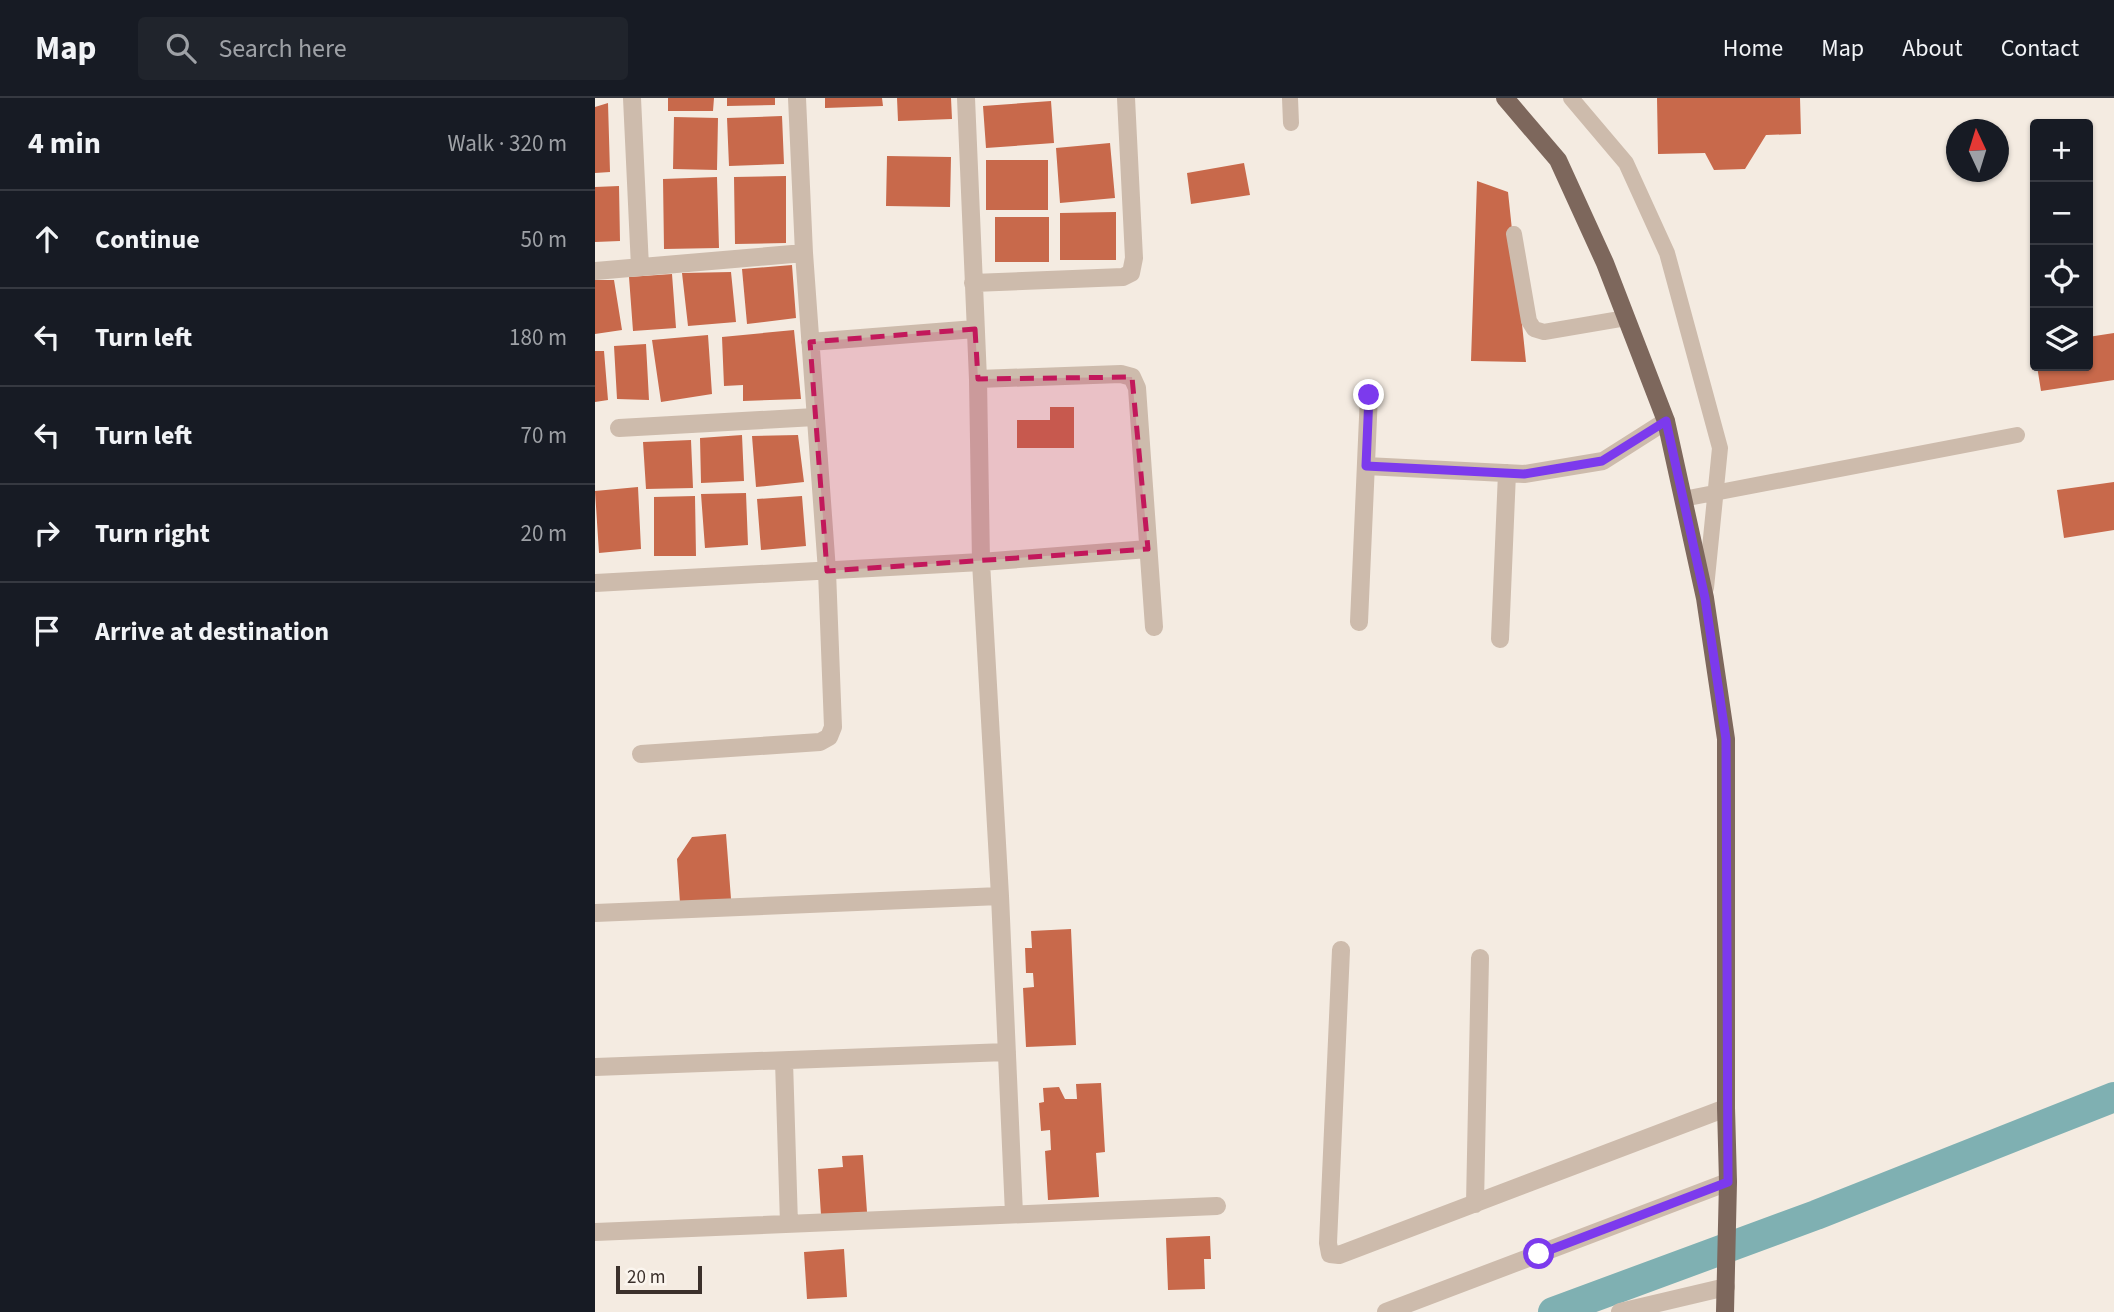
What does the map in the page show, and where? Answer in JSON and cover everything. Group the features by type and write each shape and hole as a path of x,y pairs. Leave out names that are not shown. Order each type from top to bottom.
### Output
{"main road":[{"path":"1505,98 1558,160 1605,263 1666,421 1705,598 1726,739 1725,1312"}],"street":[{"path":"632,98 640,267"},
{"path":"641,754 820,742 829,737 833,727 827,571 804,253 797,98"},
{"path":"966,98 978,379 981,562 1014,1214"},
{"path":"973,283 1123,277 1131,272 1134,258 1126,98"},
{"path":"595,271 804,253"},
{"path":"810,342 975,329"},
{"path":"978,379 1121,374 1132,377 1137,388 1154,627"},
{"path":"1359,622 1369,395"},
{"path":"619,428 815,417"},
{"path":"1366,466 1507,474 1541,473 1602,461 1666,421"},
{"path":"1500,639 1507,474"},
{"path":"595,583 981,562 1148,549"},
{"path":"595,913 1000,896"},
{"path":"1342,950 1328,1243 1330,1254 1339,1255 1726,1108"},
{"path":"1475,1203 1480,958"},
{"path":"595,1067 1007,1052"},
{"path":"784,1061 789,1224"},
{"path":"1386,1312 1727,1190"},
{"path":"595,1232 1217,1206"},
{"path":"1620,1312 1726,1282"}],"lane":[{"path":"1290,98 1291,123"},
{"path":"1571,98 1626,163 1667,253 1720,448 1705,598"},
{"path":"1514,234 1529,321 1534,329 1544,332 1626,318"},
{"path":"1683,499 2017,435"}],"highlighted area":[{"path":"975,329 978,379 1132,377 1148,549 827,571 810,342"}],"building":[{"path":"668,98 714,98 713,111 668,111"},
{"path":"727,98 775,98 775,105 727,106"},
{"path":"825,98 882,98 883,106 825,108"},
{"path":"897,98 951,98 952,119 898,121"},
{"path":"1657,98 1800,98 1801,134 1766,135 1745,169 1714,170 1705,153 1658,154"},
{"path":"1051,101 1054,143 986,148 983,106"},
{"path":"608,103 610,172 595,173 595,107"},
{"path":"782,116 784,164 729,166 727,118"},
{"path":"674,117 718,118 717,170 673,169"},
{"path":"1110,143 1115,198 1060,203 1056,148"},
{"path":"887,156 951,157 950,207 886,206"},
{"path":"986,160 1048,160 1048,210 986,210"},
{"path":"1244,163 1250,195 1191,204 1187,173"},
{"path":"786,176 786,243 735,244 734,177"},
{"path":"717,177 719,248 664,249 663,179"},
{"path":"1477,181 1508,192 1526,362 1471,361"},
{"path":"619,186 620,241 595,242 595,187"},
{"path":"1116,212 1116,260 1060,260 1060,213"},
{"path":"995,217 1049,217 1049,262 995,262"},
{"path":"792,265 796,318 747,324 742,269"},
{"path":"731,272 736,322 688,326 682,273"},
{"path":"672,274 676,328 633,331 629,277"},
{"path":"595,280 614,280 622,330 595,334"},
{"path":"794,330 801,399 743,401 743,385 724,386 722,337"},
{"path":"2114,333 2114,380 2041,391 2038,371 2093,371 2093,336"},
{"path":"708,335 712,394 661,402 652,340"},
{"path":"646,344 649,400 617,399 614,346"},
{"path":"595,351 604,351 608,400 595,402"},
{"path":"1050,407 1074,407 1074,448 1017,448 1017,420 1050,420"},
{"path":"742,435 744,481 701,483 700,438"},
{"path":"798,435 804,482 756,487 752,436"},
{"path":"691,440 693,488 646,489 643,442"},
{"path":"2114,482 2114,530 2064,538 2057,490"},
{"path":"638,487 641,549 599,553 595,491"},
{"path":"746,493 748,545 705,548 701,494"},
{"path":"695,496 696,556 654,556 654,497"},
{"path":"802,496 806,546 761,550 757,499"},
{"path":"726,834 731,899 680,903 677,859 692,837"},
{"path":"1071,929 1076,1045 1026,1047 1023,988 1034,987 1033,973 1026,973 1025,948 1032,948 1031,931"},
{"path":"1101,1083 1105,1152 1096,1153 1099,1197 1048,1200 1045,1151 1051,1150 1050,1130 1041,1131 1039,1103 1044,1102 1043,1088 1059,1087 1065,1099 1077,1099 1076,1084"},
{"path":"863,1155 867,1212 821,1215 818,1169 843,1167 842,1156"},
{"path":"1210,1236 1211,1259 1204,1259 1205,1289 1168,1290 1166,1238"},
{"path":"844,1249 847,1297 807,1299 804,1252"}],"waterway":[{"path":"1553,1312 1816,1215 2114,1097"}],"route":[{"path":"1369,395 1366,466 1541,473 1613,457 1666,421 1705,598 1726,739 1728,1182 1539,1254"}]}
